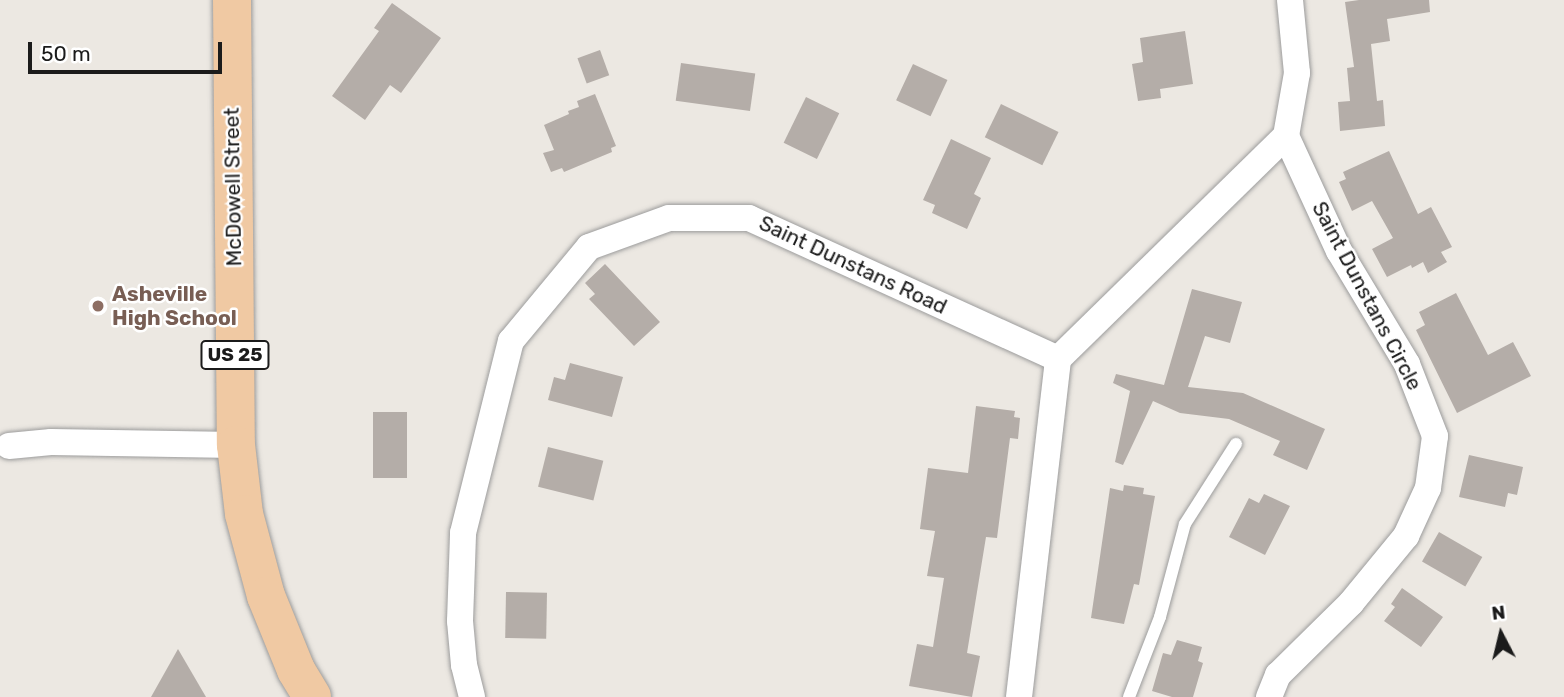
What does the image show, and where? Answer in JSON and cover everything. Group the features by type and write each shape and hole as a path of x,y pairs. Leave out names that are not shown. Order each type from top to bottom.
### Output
{"main road":[{"name":"McDowell Street","path":"232,0 236,444 244,514 266,596 296,670 312,697"}],"street":[{"path":"1019,697 1058,359 1286,136 1297,73 1290,0"},
{"name":"Saint Dunstans Circle","path":"1269,697 1278,676 1351,603 1406,536 1428,488 1435,436 1407,364 1339,251 1286,136"},
{"name":"Saint Dunstans Road","path":"472,697 464,665 460,621 463,533 511,341 589,247 669,218 749,218 1058,359"},
{"path":"9,446 51,443 236,444"}],"lane":[{"path":"1129,697 1160,617 1185,524 1236,444"}],"building":[{"path":"1429,0 1430,12 1387,19 1390,41 1371,44 1377,101 1383,100 1385,126 1340,131 1338,102 1350,101 1347,68 1354,67 1345,2"},
{"path":"392,3 441,38 401,93 390,85 365,120 332,96 379,31 374,28"},
{"path":"1185,31 1193,84 1160,89 1161,98 1138,101 1132,64 1143,62 1140,38"},
{"path":"600,50 609,75 587,84 577,58"},
{"path":"681,63 755,73 750,111 676,101"},
{"path":"913,64 947,80 931,116 896,100"},
{"path":"595,94 616,146 611,148 612,152 564,172 562,168 551,172 543,153 554,150 544,125 569,114 568,111 579,107 577,101"},
{"path":"806,97 839,113 817,159 784,143"},
{"path":"1001,104 1059,132 1042,165 985,137"},
{"path":"951,139 991,158 974,194 981,198 967,229 932,213 935,205 923,200"},
{"path":"1389,151 1418,214 1431,207 1452,247 1441,252 1447,262 1428,273 1423,262 1387,277 1372,249 1393,238 1372,201 1352,211 1339,182 1346,179 1343,172"},
{"path":"605,264 660,322 634,346 589,299 595,294 585,283"},
{"path":"1192,289 1242,302 1230,343 1205,336 1188,387 1243,393 1325,429 1307,470 1273,455 1280,441 1229,419 1180,413 1153,401 1123,465 1115,462 1130,391 1113,383 1116,374 1164,385"},
{"path":"1456,293 1488,355 1513,342 1531,376 1457,413 1416,330 1425,325 1419,312"},
{"path":"570,363 623,377 612,417 548,400 554,377 565,380"},
{"path":"976,406 1015,411 1014,417 1020,418 1018,439 1010,438 997,538 986,537 967,653 980,656 972,697 909,686 917,644 933,647 944,578 927,576 935,531 920,529 928,468 968,473"},
{"path":"373,412 407,412 407,478 373,478"},
{"path":"548,447 603,461 593,501 538,487"},
{"path":"1469,455 1523,467 1517,495 1508,493 1505,507 1459,497"},
{"path":"1124,485 1144,488 1143,494 1155,496 1139,585 1134,584 1124,624 1091,618 1110,488 1123,491"},
{"path":"1264,494 1290,506 1265,555 1229,537 1249,498 1259,503"},
{"path":"1439,532 1482,557 1465,586 1422,561"},
{"path":"1402,588 1443,617 1421,647 1384,621 1395,607 1391,604"},
{"path":"506,592 547,593 546,639 505,638"},
{"path":"1177,640 1202,647 1198,661 1203,663 1193,697 1172,697 1152,691 1163,653 1171,655"},
{"path":"178,649 206,697 151,697"}],"place":[{"name":"Asheville High School","path":"98,306"}]}
